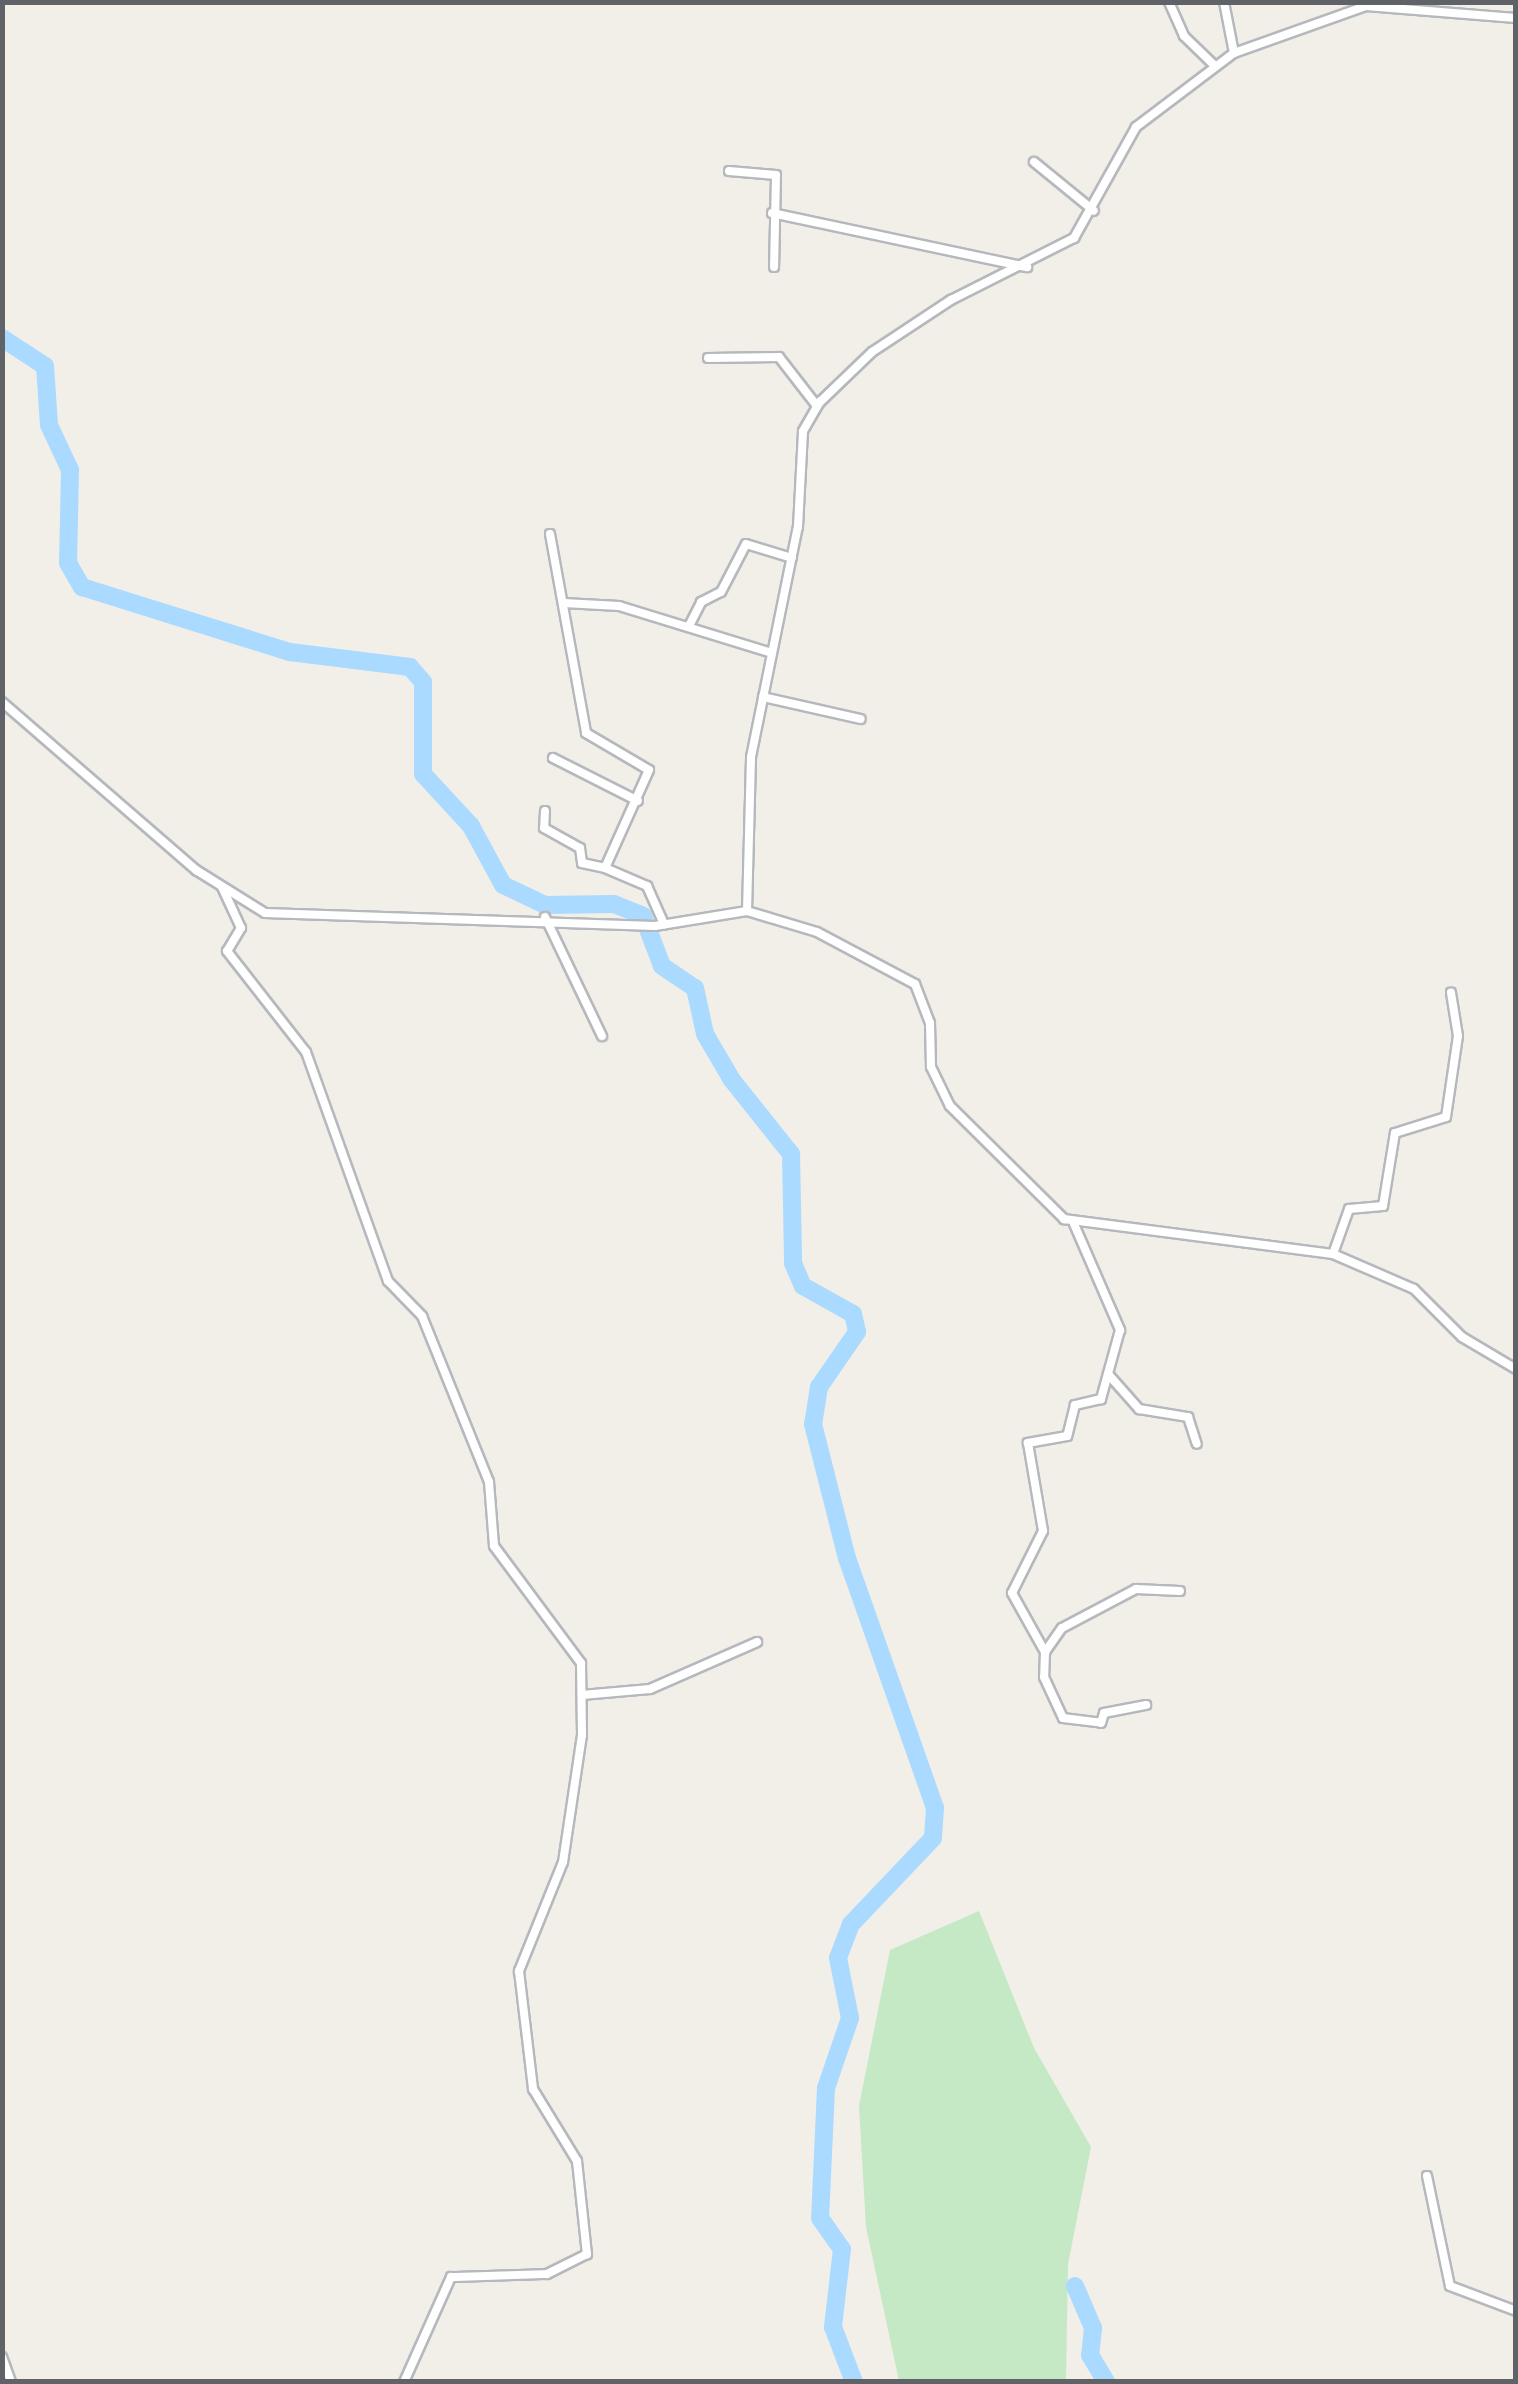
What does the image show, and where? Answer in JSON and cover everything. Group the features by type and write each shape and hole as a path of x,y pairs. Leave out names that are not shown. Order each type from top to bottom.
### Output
{"street":[{"path":"1169,2 1184,36 1216,66"},
{"path":"1224,2 1234,53"},
{"path":"1496,16 1497,2"},
{"path":"747,911 748,786 792,558 803,431 817,406 888,341 1074,238 1094,210 1136,127 1234,53 1366,6 1516,18"},
{"path":"1034,162 1094,210"},
{"path":"729,171 772,170 774,268"},
{"path":"772,213 1027,267"},
{"path":"708,358 780,357 817,406"},
{"path":"550,534 586,733 648,768 638,801 606,868"},
{"path":"689,626 701,602 722,592 748,542 792,558"},
{"path":"564,603 689,626 772,654"},
{"path":"763,697 861,719"},
{"path":"2,702 221,886 278,914 544,917 636,926 747,911 817,932 907,976 926,1009 931,1067 950,1106 1074,1224 1120,1328 1101,1399 1075,1405 1067,1436 1028,1443 1043,1530 1012,1594 1045,1652 1044,1677 1062,1718 1101,1723 1104,1713 1146,1705"},
{"path":"553,758 638,801"},
{"path":"545,811 544,828 580,848 582,863 606,868 646,886 659,925"},
{"path":"221,886 241,928 227,952 306,1052 388,1281 422,1316 489,1482 491,1538 575,1646 582,1695 563,1862 519,1971 532,2089 578,2161 586,2254 548,2274 451,2277 404,2382"},
{"path":"544,917 602,1036"},
{"path":"1333,1254 1352,1207 1383,1206 1394,1133 1446,1117 1458,1036 1451,992"},
{"path":"1074,1224 1333,1254 1414,1289 1462,1337 1516,1369"},
{"path":"1108,1374 1139,1410 1188,1418 1197,1444"},
{"path":"1045,1652 1062,1628 1136,1590 1180,1590"},
{"path":"582,1695 650,1689 756,1642"},
{"path":"1427,2176 1450,2286 1516,2311"},
{"path":"2,2357 11,2382"}],"green space":[{"path":"979,1911 1034,2048 1091,2147 1068,2264 1066,2381 899,2381 866,2227 859,2106 890,1950"}],"waterway":[{"path":"2,338 45,366 49,425 70,470 68,563 82,587 290,652 410,667 423,682 423,774 471,826 503,885 545,905 614,904 643,916 662,966 695,988 705,1034 732,1080 791,1154 793,1263 803,1286 853,1314 857,1332 819,1387 813,1424 847,1558 935,1808 933,1838 851,1924 838,1958 850,2018 826,2088 820,2218 842,2249 833,2327 854,2382"},
{"path":"1075,2286 1093,2328 1090,2355 1106,2382"}]}
